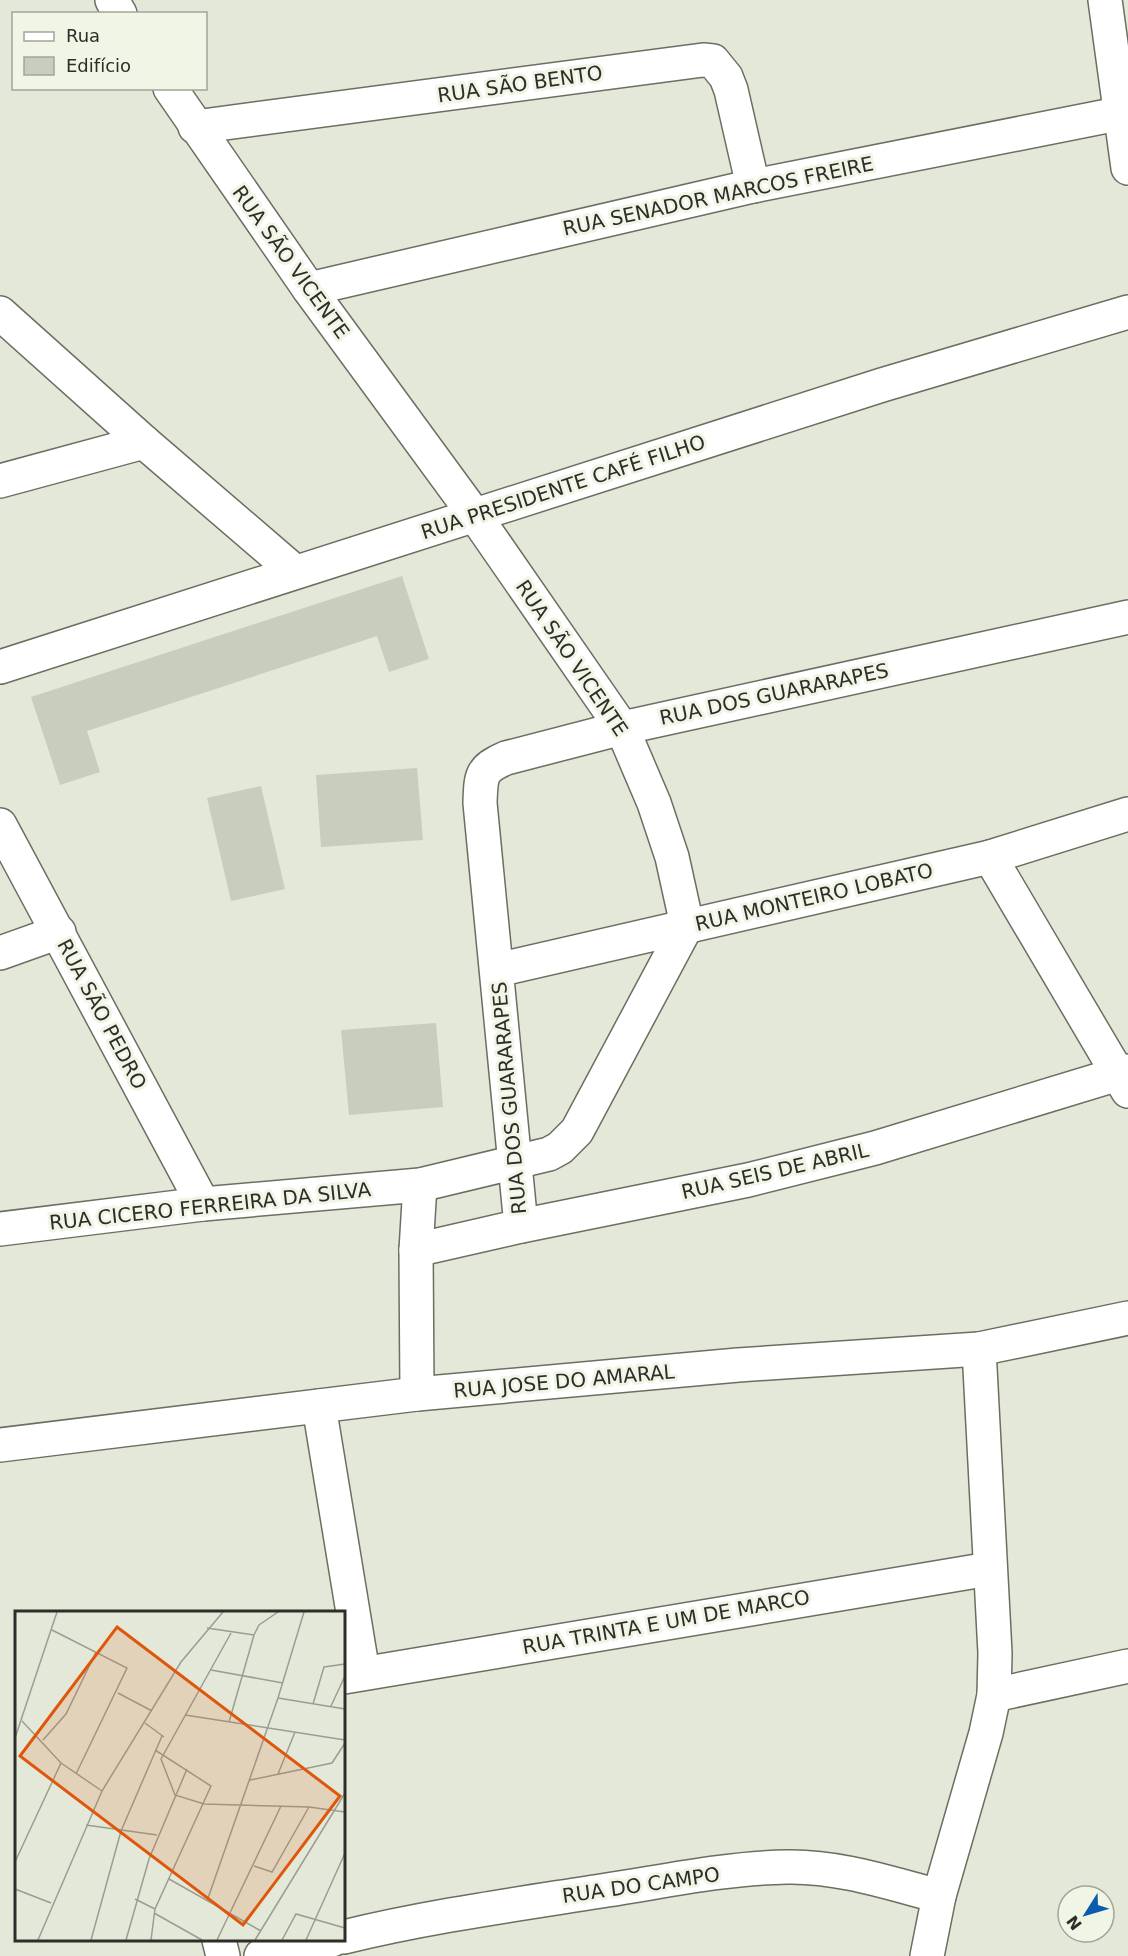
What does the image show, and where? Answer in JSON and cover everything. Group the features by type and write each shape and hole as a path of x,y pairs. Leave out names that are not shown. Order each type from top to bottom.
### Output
{"street":[{"path":"1105,0 1124,113 1128,168"},
{"name":"RUA SÃO BENTO","path":"195,127 703,60 713,61 726,77 731,90 753,186"},
{"name":"RUA SÃO VICENTE","path":"171,90 309,289 476,517 622,728 654,803 672,856 687,925"},
{"name":"RUA SENADOR MARCOS FREIRE","path":"309,289 753,186 1124,113"},
{"name":"RUA PRESIDENTE CAFÉ FILHO","path":"0,667 294,571 476,517 882,385 1128,312"},
{"path":"0,313 144,442 294,571"},
{"path":"0,481 144,442"},
{"name":"RUA DOS GUARARAPES","path":"521,1226 480,803 483,773 491,765 506,758 622,728 1128,617"},
{"name":"RUA MONTEIRO LOBATO","path":"497,970 990,857 1128,814"},
{"name":"RUA SÃO PEDRO","path":"0,825 203,1204"},
{"path":"990,857 1125,1079"},
{"path":"417,1394 416,1250 420,1185 549,1154 560,1148 577,1131 687,925"},
{"path":"0,953 59,932"},
{"name":"RUA SEIS DE ABRIL","path":"416,1250 521,1226 748,1180 875,1148 1125,1079"},
{"name":"RUA CICERO FERREIRA DA SILVA","path":"0,1229 203,1204 420,1185"},
{"name":"RUA JOSE DO AMARAL","path":"0,1445 417,1394 738,1365 979,1349 1128,1318"},
{"path":"927,1956 939,1896 994,1695 995,1653 979,1349"},
{"path":"319,1406 345,1611"},
{"name":"RUA TRINTA E UM DE MARCO","path":"353,1675 989,1569"},
{"path":"345,1612 353,1675"},
{"path":"994,1695 1128,1666"},
{"name":"RUA DO CAMPO","path":"345,1937 402,1923 701,1875 788,1867 837,1870 939,1896"},
{"path":"219,1941 223,1956"},
{"path":"261,1956 328,1941"}],"building":[{"path":"402,576 429,659 389,672 377,636 87,731 100,772 60,785 31,697"},
{"path":"417,768 423,840 321,847 316,775"},
{"path":"261,786 285,889 231,901 207,798"},
{"path":"436,1023 443,1107 349,1115 341,1030"}]}
